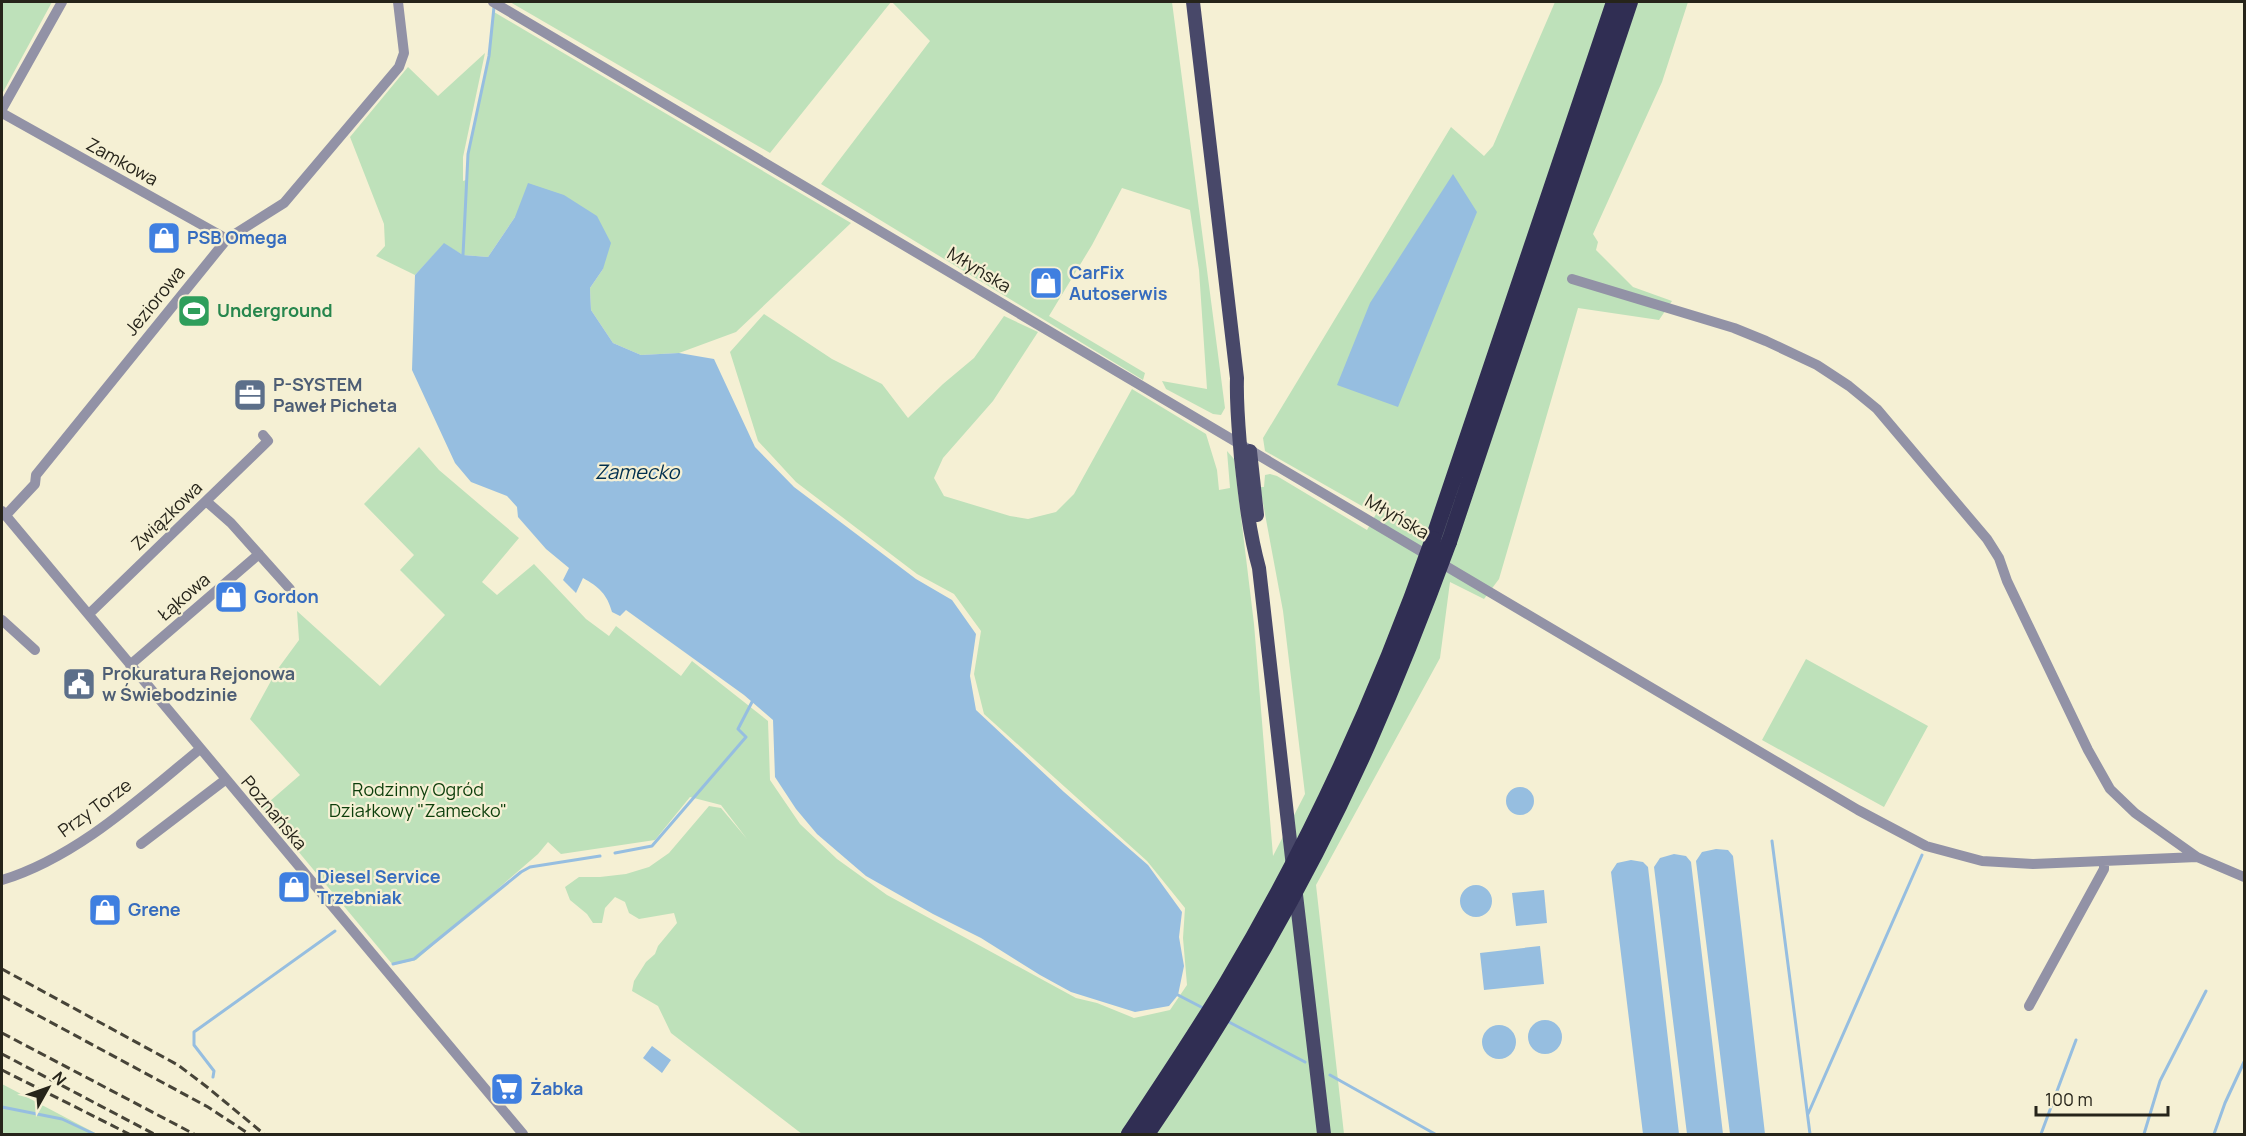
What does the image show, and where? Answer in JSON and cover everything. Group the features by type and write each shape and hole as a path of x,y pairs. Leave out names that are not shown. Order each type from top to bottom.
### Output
{"highway":[{"path":"1129,1134 1227,981 1304,840 1329,792 1441,541 1614,2"},
{"path":"1147,1134 1188,1074 1241,988 1317,850 1368,744 1630,2"}],"main road":[{"path":"1193,2 1236,378 1236,405 1245,446 1251,539 1259,568 1324,1134"}],"street":[{"path":"2,111 62,2"},
{"name":"Jeziorowa","path":"4,513 35,484 36,475 227,239 284,203 399,68 404,52 398,2"},
{"name":"Młyńska","path":"493,2 1858,810 1926,846 1965,858 2002,863 2197,857"},
{"name":"Zamkowa","path":"2,111 227,239"},
{"path":"1572,279 1734,328 1766,340 1817,365 1849,386 1876,409 1977,527 1993,549 2088,750 2110,789 2135,813 2197,857 2244,877"},
{"name":"Związkowa","path":"88,614 206,501 265,438"},
{"path":"206,501 231,523 290,589"},
{"name":"Poznańska","path":"4,513 523,1134"},
{"name":"Łąkowa","path":"130,664 259,554"},
{"path":"2,620 34,650"},
{"name":"Przy Torze","path":"2,880 23,874 92,833 200,749"},
{"path":"141,844 225,780"},
{"path":"2029,1006 2104,869 2104,861"}],"green space":[{"path":"2,2 52,2 2,94"},
{"path":"510,2 891,2 770,153"},
{"path":"892,2 1172,2 1225,408 1221,415 1213,414 1166,389 1162,381 1207,389 1199,270 1190,210 1122,188 1092,245 1049,316 1145,373 1143,380 821,184 930,41"},
{"name":"Rodzinny Ogród Działkowy \"Zamecko\"","path":"1555,2 1688,2 1662,82 1593,234 1598,242 1596,250 1633,287 1672,301 1659,320 1578,308 1499,579 1484,599 1450,582 1440,658 1316,885 1344,1134 802,1134 671,1033 658,1006 632,991 634,981 646,962 655,954 658,946 677,923 674,913 639,919 629,913 625,902 615,897 605,908 602,923 593,923 587,914 570,900 565,887 579,877 626,874 649,867 669,853 709,806 721,808 747,839 721,805 690,797 655,840 561,854 548,842 538,854 416,960 393,965 262,808 300,775 250,719 277,670 299,640 297,611 380,686 445,615 400,570 414,555 364,504 419,447 439,470 519,538 482,582 497,595 534,564 586,619 609,636 616,626 681,676 692,661 768,721 770,780 800,824 837,859 887,895 1076,998 1097,1003 1134,1018 1170,1010 1187,985 1183,938 1185,908 1147,861 984,714 974,674 981,631 954,594 917,574 796,482 758,441 730,352 764,314 832,359 882,384 908,418 974,358 1004,316 1038,332 993,401 943,458 934,478 944,496 1010,516 1028,519 1056,512 1074,494 1132,389 1206,434 1217,470 1219,490 1230,488 1227,451 1234,459 1254,624 1273,856 1305,794 1283,611 1260,487 1264,487 1265,475 1277,476 1367,530 1376,514 1265,451 1263,438 1451,127 1484,156 1493,146"},
{"path":"494,12 851,223 736,332 679,353 641,355 613,343 591,310 590,288 603,269 515,217 488,257 463,255 444,244 415,275 376,256 385,246 384,224 350,137 408,67 438,96 485,53 463,157 463,181 466,180 468,154 489,56"},
{"path":"1806,659 1928,726 1884,807 1762,740"},
{"path":"2,1084 97,1134 2,1134"}],"water":[{"path":"1453,174 1477,212 1398,407 1337,385 1370,303"},
{"name":"Zamecko","path":"528,183 564,195 597,216 611,243 603,269 590,288 591,310 613,343 641,355 679,353 714,359 755,447 794,487 916,579 952,600 976,634 970,676 976,710 1064,792 1148,865 1182,912 1179,937 1184,966 1178,995 1169,1006 1135,1012 1071,992 981,938 866,876 817,834 796,809 775,777 773,720 744,695 626,610 620,616 612,612 605,596 589,581 583,578 576,593 563,580 569,568 546,549 518,517 517,507 507,496 471,482 455,463 412,370 415,275 444,243 463,255 488,257 515,217"},
{"path":"1520,787 1530,791 1534,801 1530,811 1520,815 1510,811 1506,801 1510,791"},
{"path":"1716,849 1728,850 1733,856 1765,1134 1730,1134 1696,861 1702,852"},
{"path":"1674,854 1686,856 1691,862 1723,1134 1687,1134 1654,867 1660,858"},
{"path":"1631,860 1643,862 1648,867 1679,1134 1643,1134 1611,872 1617,863"},
{"path":"1476,885 1488,889 1492,901 1488,913 1476,917 1464,913 1460,901 1464,889"},
{"path":"1544,890 1547,923 1516,926 1512,893"},
{"path":"1540,946 1544,984 1484,990 1480,953"},
{"path":"1545,1020 1557,1025 1562,1037 1557,1049 1545,1054 1533,1049 1528,1037 1533,1025"},
{"path":"1499,1025 1511,1030 1516,1042 1511,1054 1499,1059 1487,1054 1482,1042 1487,1030"},
{"path":"652,1046 671,1060 662,1073 643,1058"}],"waterway":[{"path":"463,255 468,154 489,56 494,7"},
{"path":"615,853 652,846 746,737 738,729 752,702"},
{"path":"1772,841 1810,1134"},
{"path":"1808,1114 1922,855"},
{"path":"393,964 414,959 530,867 600,856"},
{"path":"213,1077 214,1071 194,1045 194,1032 335,931"},
{"path":"2144,1134 2160,1081 2206,991"},
{"path":"1178,995 1205,1009"},
{"path":"1227,1021 1305,1062"},
{"path":"2041,1134 2076,1040"},
{"path":"2214,1134 2244,1062"},
{"path":"1330,1075 1435,1134"},
{"path":"2,1107 62,1119 94,1134"}],"railway":[{"path":"2,969 178,1065 264,1134"},
{"path":"2,996 208,1107 249,1134"},
{"path":"2,1033 194,1134"},
{"path":"2,1054 154,1134"},
{"path":"2,1070 129,1134"}],"place":[{"name":"PSB Omega","path":"164,238"},
{"name":"CarFix Autoserwis","path":"1046,283"},
{"name":"Underground","path":"194,311"},
{"name":"P-SYSTEM Paweł Picheta","path":"250,395"},
{"name":"Gordon","path":"231,597"},
{"name":"Prokuratura Rejonowa w Świebodzinie","path":"79,684"},
{"name":"Diesel Service Trzebniak","path":"294,887"},
{"name":"Grene","path":"105,910"},
{"name":"Żabka","path":"507,1089"}]}
